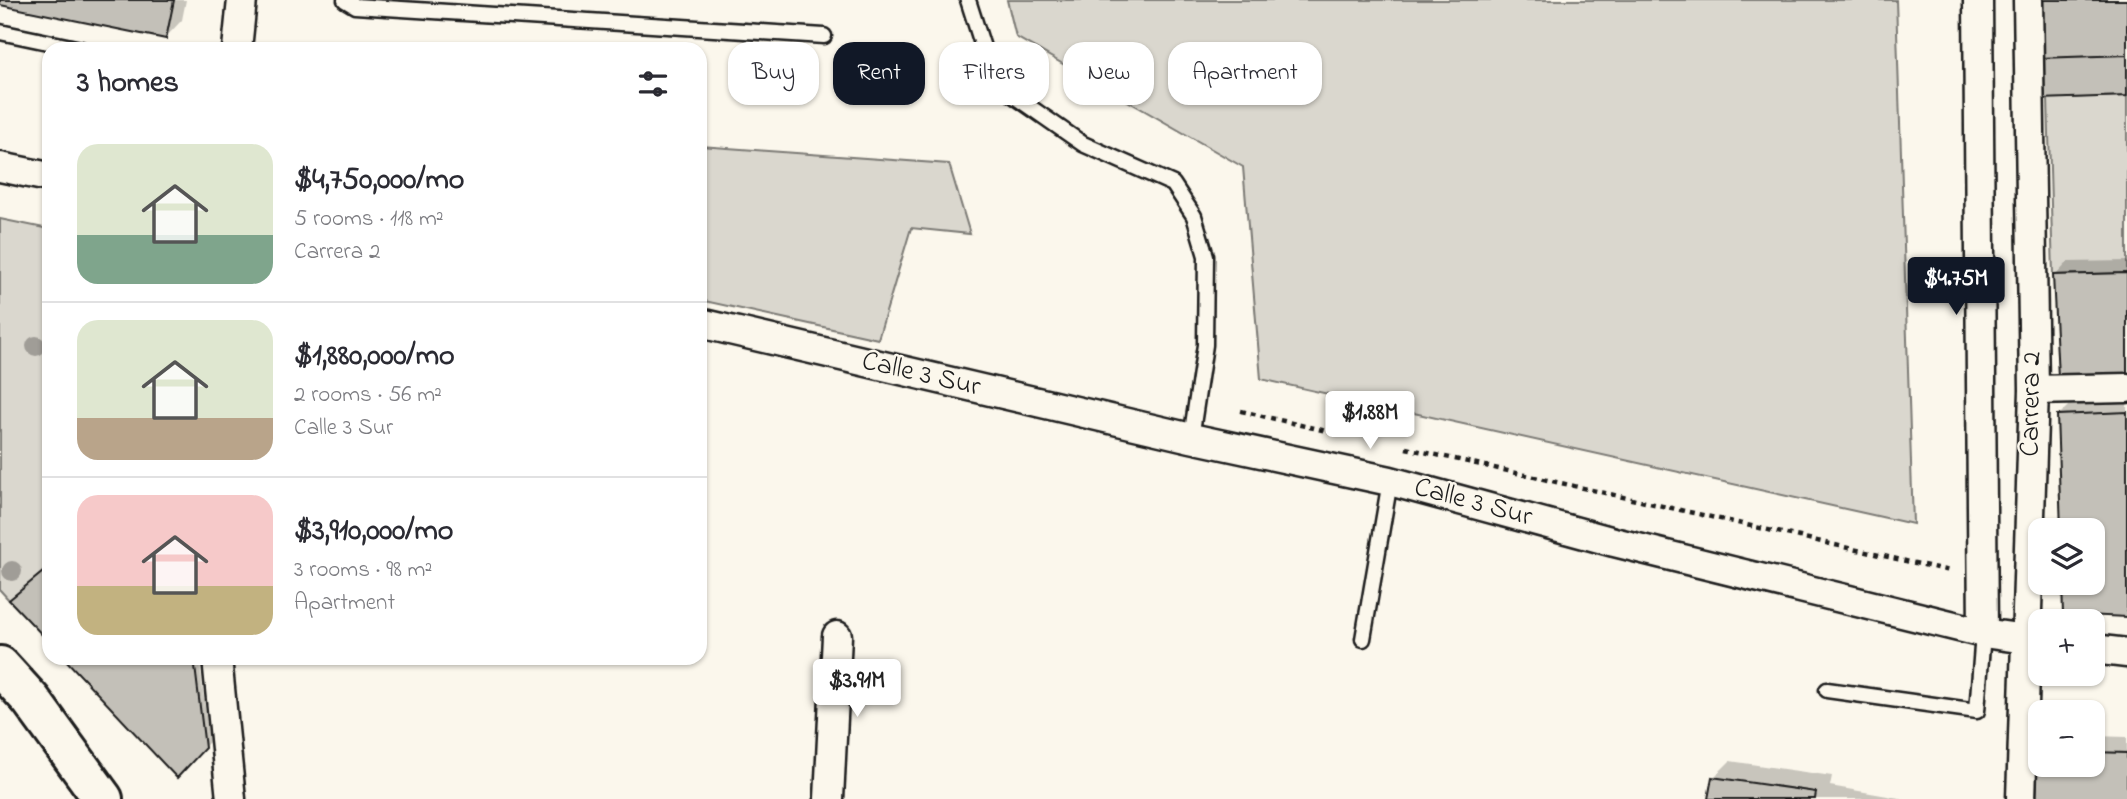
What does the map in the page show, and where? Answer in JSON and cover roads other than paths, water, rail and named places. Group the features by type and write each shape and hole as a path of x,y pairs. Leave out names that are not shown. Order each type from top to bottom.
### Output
{"main road":[{"path":"0,666 31,701 103,799"}],"street":[{"path":"238,42 242,0"},
{"path":"1978,0 1983,633"},
{"name":"Carrera 2","path":"2028,0 2034,390 2034,609"},
{"path":"0,167 42,176"},
{"name":"Calle 3 Sur","path":"707,325 1191,438 1390,481 1614,542 1983,633 2028,639"},
{"path":"2034,390 2127,388"},
{"path":"829,799 837,636"},
{"path":"2105,650 2127,653"},
{"path":"218,665 231,799"},
{"name":"Carrera 2","path":"2021,799 2030,686"}],"lane":[{"path":"345,0 355,6 824,36"},
{"path":"968,0 994,82 1083,144 1173,184 1194,216 1206,256 1205,345 1191,438"},
{"path":"0,32 48,42"},
{"path":"1363,639 1390,481"},
{"path":"1827,690 1977,711 1983,633"}]}
